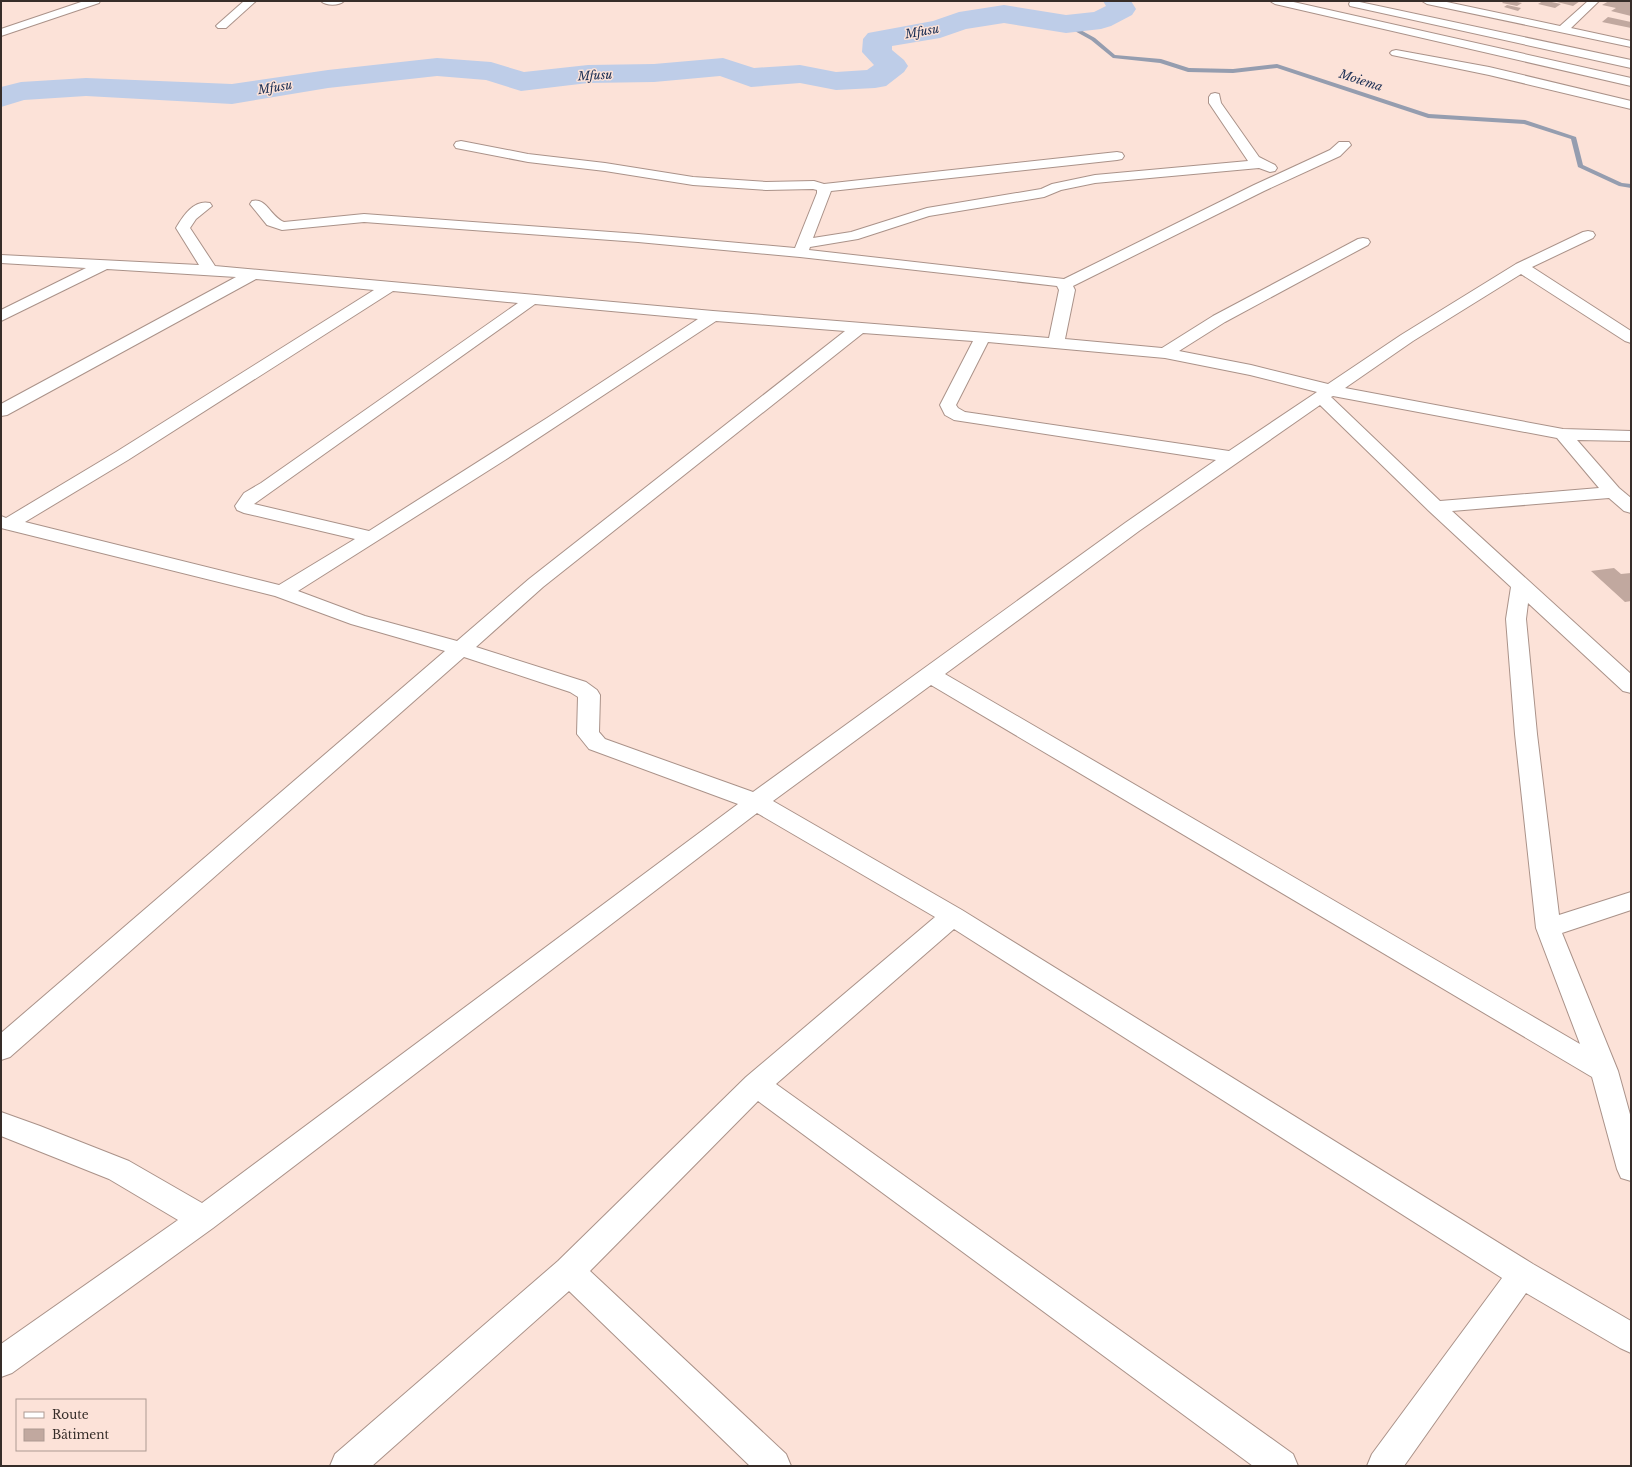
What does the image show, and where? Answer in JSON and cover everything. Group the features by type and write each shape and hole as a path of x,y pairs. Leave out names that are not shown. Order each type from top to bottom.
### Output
{"main road":[{"path":"1,33 95,1"},
{"path":"222,26 251,1"},
{"path":"326,1 339,1"},
{"path":"1275,1 1631,82"},
{"path":"1427,1 1631,44"},
{"path":"1562,30 1594,1"},
{"path":"1347,3 1417,16 1631,64"},
{"path":"1396,53 1489,71 1631,105"},
{"path":"1215,96 1215,102 1254,160 1260,164 1288,174"},
{"path":"461,145 528,158 605,167 694,181 766,186 814,185 822,188 1117,156"},
{"path":"257,204 272,222 282,226 374,218 638,238 802,248 1065,284 1288,174 1335,153 1344,145"},
{"path":"802,248 853,236 927,212 1044,194 1057,187 1095,179 1260,164"},
{"path":"802,248 824,193 822,188"},
{"path":"205,206 190,216 183,228 210,270"},
{"path":"1,1362 203,1219 756,802 1132,527 1407,338 1520,267 1588,235"},
{"path":"1165,353 1219,319 1363,242"},
{"path":"1,259 210,270 713,316 1165,353 1250,370 1325,393 1563,434 1631,436"},
{"path":"1,316 103,265"},
{"path":"1520,267 1631,338"},
{"path":"1,411 253,274"},
{"path":"1056,343 1067,290 1065,284"},
{"path":"5,523 122,456 389,287"},
{"path":"372,537 251,508 244,506 244,504 249,498 267,487 533,299"},
{"path":"282,592 547,427 713,316"},
{"path":"1,1049 536,583 859,328"},
{"path":"983,337 948,405 951,411 960,416 1232,457"},
{"path":"1325,393 1436,507 1631,686"},
{"path":"1563,434 1613,492 1631,507"},
{"path":"1436,507 1613,492"},
{"path":"5,523 282,592 358,620 462,649 578,687 589,695 588,734 597,744 756,802 953,916 1522,1274 1631,1338"},
{"path":"1521,586 1516,619 1526,734 1548,928 1604,1071 1631,1169"},
{"path":"930,675 1604,1071"},
{"path":"1548,928 1631,901"},
{"path":"347,1466 570,1271 756,1085 953,916"},
{"path":"756,1085 1281,1466"},
{"path":"1,1124 30,1134 119,1170 203,1219"},
{"path":"570,1271 774,1466"},
{"path":"1384,1466 1522,1274"}],"building":[{"path":"1504,1 1522,3 1517,6 1502,3"},
{"path":"1543,1 1561,4 1555,8 1538,4"},
{"path":"1553,1 1580,1 1573,6"},
{"path":"1609,1 1631,1 1631,16 1611,11 1616,8 1602,5"},
{"path":"1507,5 1521,8 1518,11 1504,7"},
{"path":"1608,17 1631,22 1631,28 1602,22"},
{"path":"1614,568 1621,574 1631,573 1631,601 1625,602 1591,571"}],"waterway":[{"name":"Mfusu","path":"1,97 21,91 86,87 232,94 328,79 437,67 491,71 521,82 588,74 654,73 723,67 751,78 800,74 836,81 875,79 893,66 877,52 878,39 940,29 959,21 1004,14 1066,24 1101,20 1122,9 1117,1"},
{"name":"Moiema","path":"1066,24 1093,39 1113,56 1161,61 1188,70 1233,71 1277,66 1428,116 1525,122 1574,138 1580,166 1621,185 1631,186"}]}
